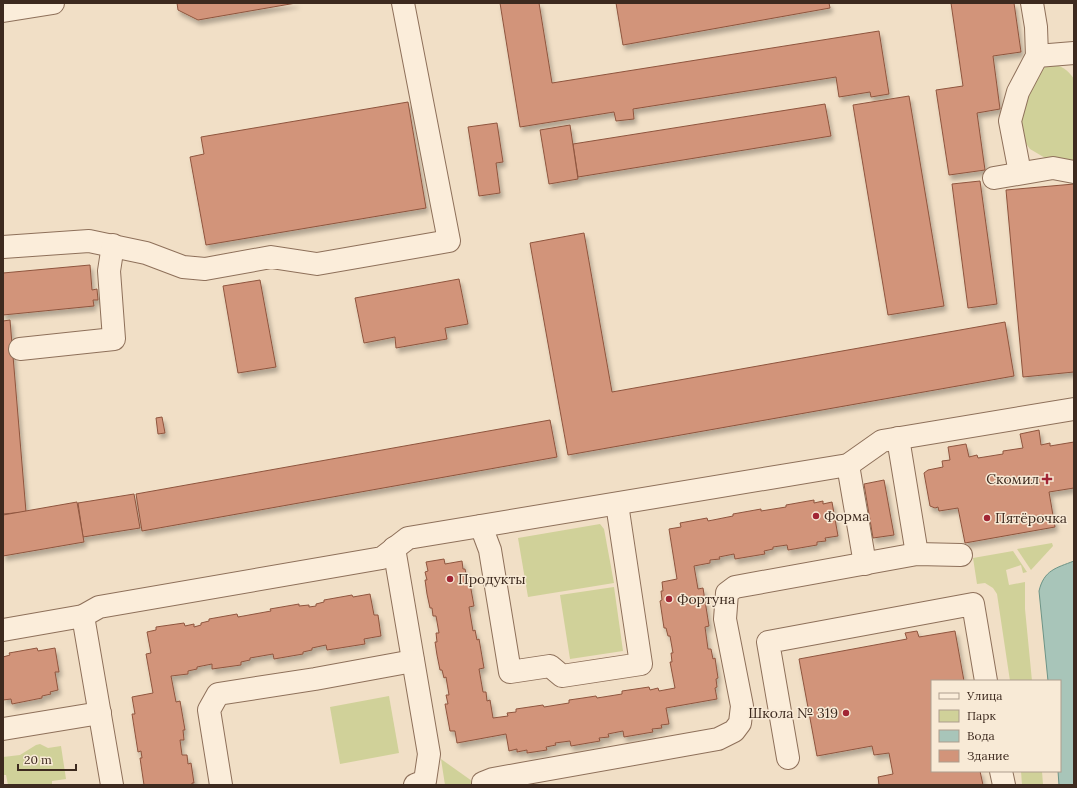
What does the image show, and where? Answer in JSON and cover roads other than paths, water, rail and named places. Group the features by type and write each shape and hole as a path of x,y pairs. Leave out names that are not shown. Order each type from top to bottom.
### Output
{"lane":[{"path":"3,11 53,3"},
{"path":"3,247 89,241 146,253 183,267 205,269 271,257 317,264 449,241 403,3"},
{"path":"1020,173 1010,121 1018,92 1037,56 1036,27 1032,3"},
{"path":"1037,56 1074,53"},
{"path":"994,178 1053,168 1074,172"},
{"path":"20,349 114,339 109,271 113,245"},
{"path":"3,630 83,616 99,607 382,558 408,538 848,465 882,441 1074,409"},
{"path":"898,438 917,554"},
{"path":"848,465 865,564"},
{"path":"481,526 490,550 510,672 550,666 562,676 641,664 616,504"},
{"path":"394,548 429,754 425,781 415,785"},
{"path":"483,785 483,783 493,779 718,739 734,731 740,722 742,706 726,619 727,593 735,587 917,554 961,555"},
{"path":"788,758 768,642 973,604 986,680"},
{"path":"83,616 112,785"},
{"path":"221,785 208,710 218,694 315,679 413,661"},
{"path":"3,729 100,713"},
{"path":"1001,772 1004,785"}],"water":[{"path":"1074,561 1074,785 1059,785 1058,772 1061,772 1061,680 1048,680 1039,591 1044,578 1056,568"}],"place":[{"name":"Скомил","path":"1047,479"},
{"name":"Форма","path":"816,516"},
{"name":"Пятёрочка","path":"987,518"},
{"name":"Продукты","path":"450,579"},
{"name":"Фортуна","path":"669,599"},
{"name":"Школа № 319","path":"846,713"}]}
